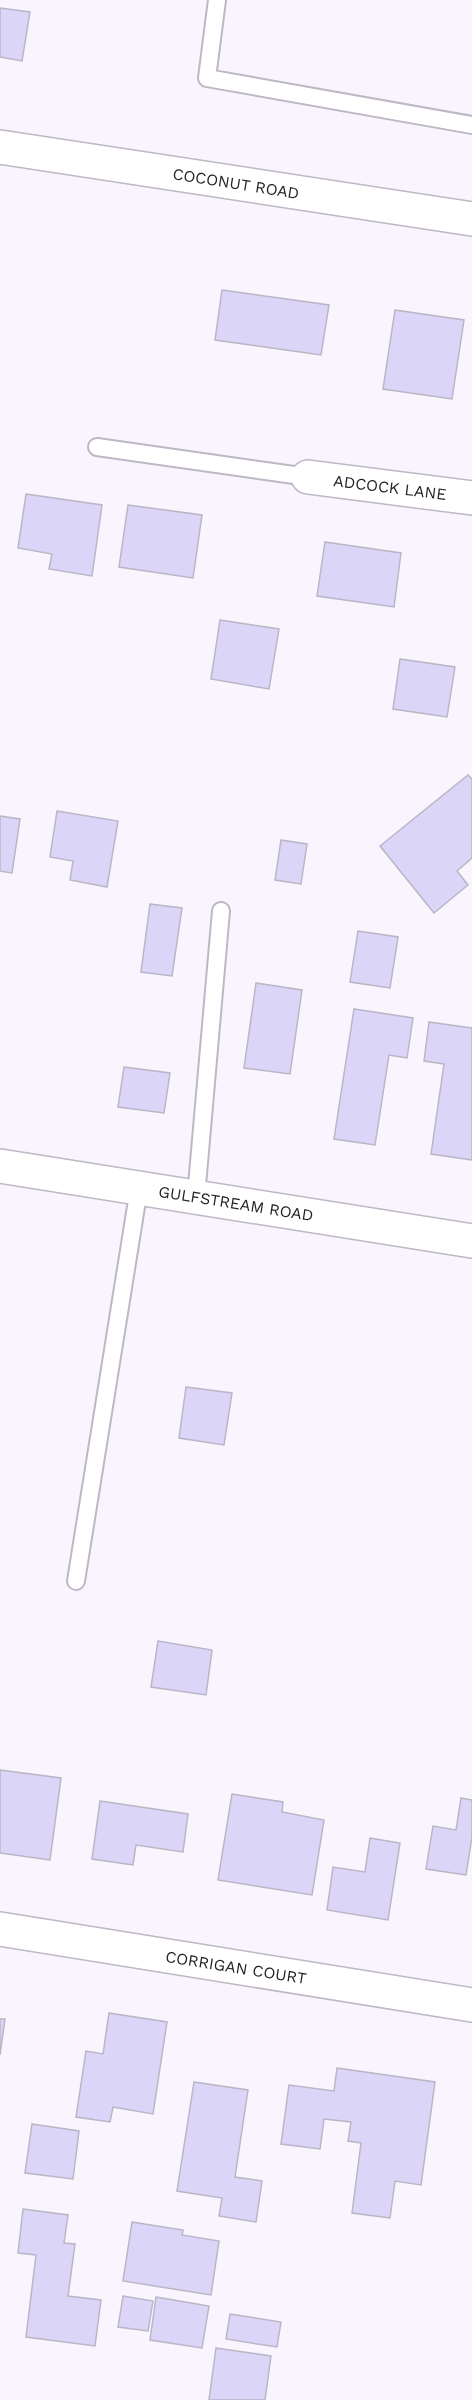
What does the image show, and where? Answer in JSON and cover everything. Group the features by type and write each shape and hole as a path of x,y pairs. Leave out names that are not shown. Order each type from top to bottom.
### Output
{"street":[{"name":"COCONUT ROAD","path":"0,147 472,219"},
{"name":"ADCOCK LANE","path":"308,477 472,498"},
{"name":"GULFSTREAM ROAD","path":"0,1166 472,1241"},
{"name":"CORRIGAN COURT","path":"0,1929 472,2005"}],"lane":[{"path":"217,0 207,78 472,125"},
{"path":"97,447 308,477"},
{"path":"196,1197 221,910"},
{"path":"76,1581 139,1188"}],"building":[{"path":"0,8 30,12 22,61 0,57"},
{"path":"222,290 329,305 321,355 215,340"},
{"path":"395,310 464,320 452,399 383,389"},
{"path":"26,494 102,505 92,576 49,569 52,554 18,548"},
{"path":"128,505 202,515 193,578 119,567"},
{"path":"325,542 401,553 394,607 317,596"},
{"path":"220,620 279,629 269,689 211,679"},
{"path":"400,659 455,667 447,717 393,709"},
{"path":"468,775 472,779 472,858 457,871 468,885 434,913 380,846"},
{"path":"57,811 118,821 107,887 70,880 73,861 50,857"},
{"path":"0,816 20,819 12,873 0,871"},
{"path":"281,840 307,844 301,884 275,880"},
{"path":"150,904 182,908 172,976 141,972"},
{"path":"358,931 398,937 390,988 350,982"},
{"path":"256,983 302,990 290,1074 244,1068"},
{"path":"354,1009 413,1018 407,1058 389,1055 375,1145 334,1139"},
{"path":"429,1022 472,1028 472,1160 431,1154 444,1064 424,1061"},
{"path":"124,1067 170,1073 164,1113 118,1107"},
{"path":"186,1387 232,1393 224,1445 179,1438"},
{"path":"158,1641 212,1650 206,1695 151,1687"},
{"path":"0,1770 61,1778 50,1860 0,1853"},
{"path":"232,1794 283,1802 282,1812 324,1820 312,1895 218,1880"},
{"path":"461,1798 472,1800 472,1837 466,1875 426,1869 433,1826 456,1830"},
{"path":"100,1801 188,1814 183,1852 136,1845 133,1865 92,1859"},
{"path":"370,1838 400,1843 388,1920 327,1910 333,1867 365,1872"},
{"path":"109,2013 167,2022 153,2114 113,2107 110,2122 76,2117 86,2051 103,2054"},
{"path":"0,2019 5,2019 0,2055"},
{"path":"337,2068 435,2082 421,2185 395,2181 390,2218 352,2213 361,2143 348,2141 351,2122 324,2119 320,2149 281,2144 289,2085 334,2091"},
{"path":"194,2082 248,2090 235,2177 262,2181 256,2222 219,2216 222,2198 177,2191"},
{"path":"32,2124 79,2131 73,2179 25,2173"},
{"path":"23,2209 68,2215 64,2243 75,2244 68,2296 101,2300 95,2346 26,2337 36,2255 18,2253"},
{"path":"132,2222 183,2230 182,2235 219,2241 211,2295 123,2281"},
{"path":"123,2296 153,2301 148,2331 118,2327"},
{"path":"156,2297 209,2306 202,2348 150,2340"},
{"path":"230,2314 281,2322 277,2347 226,2339"},
{"path":"216,2348 271,2356 265,2400 209,2400"}]}
